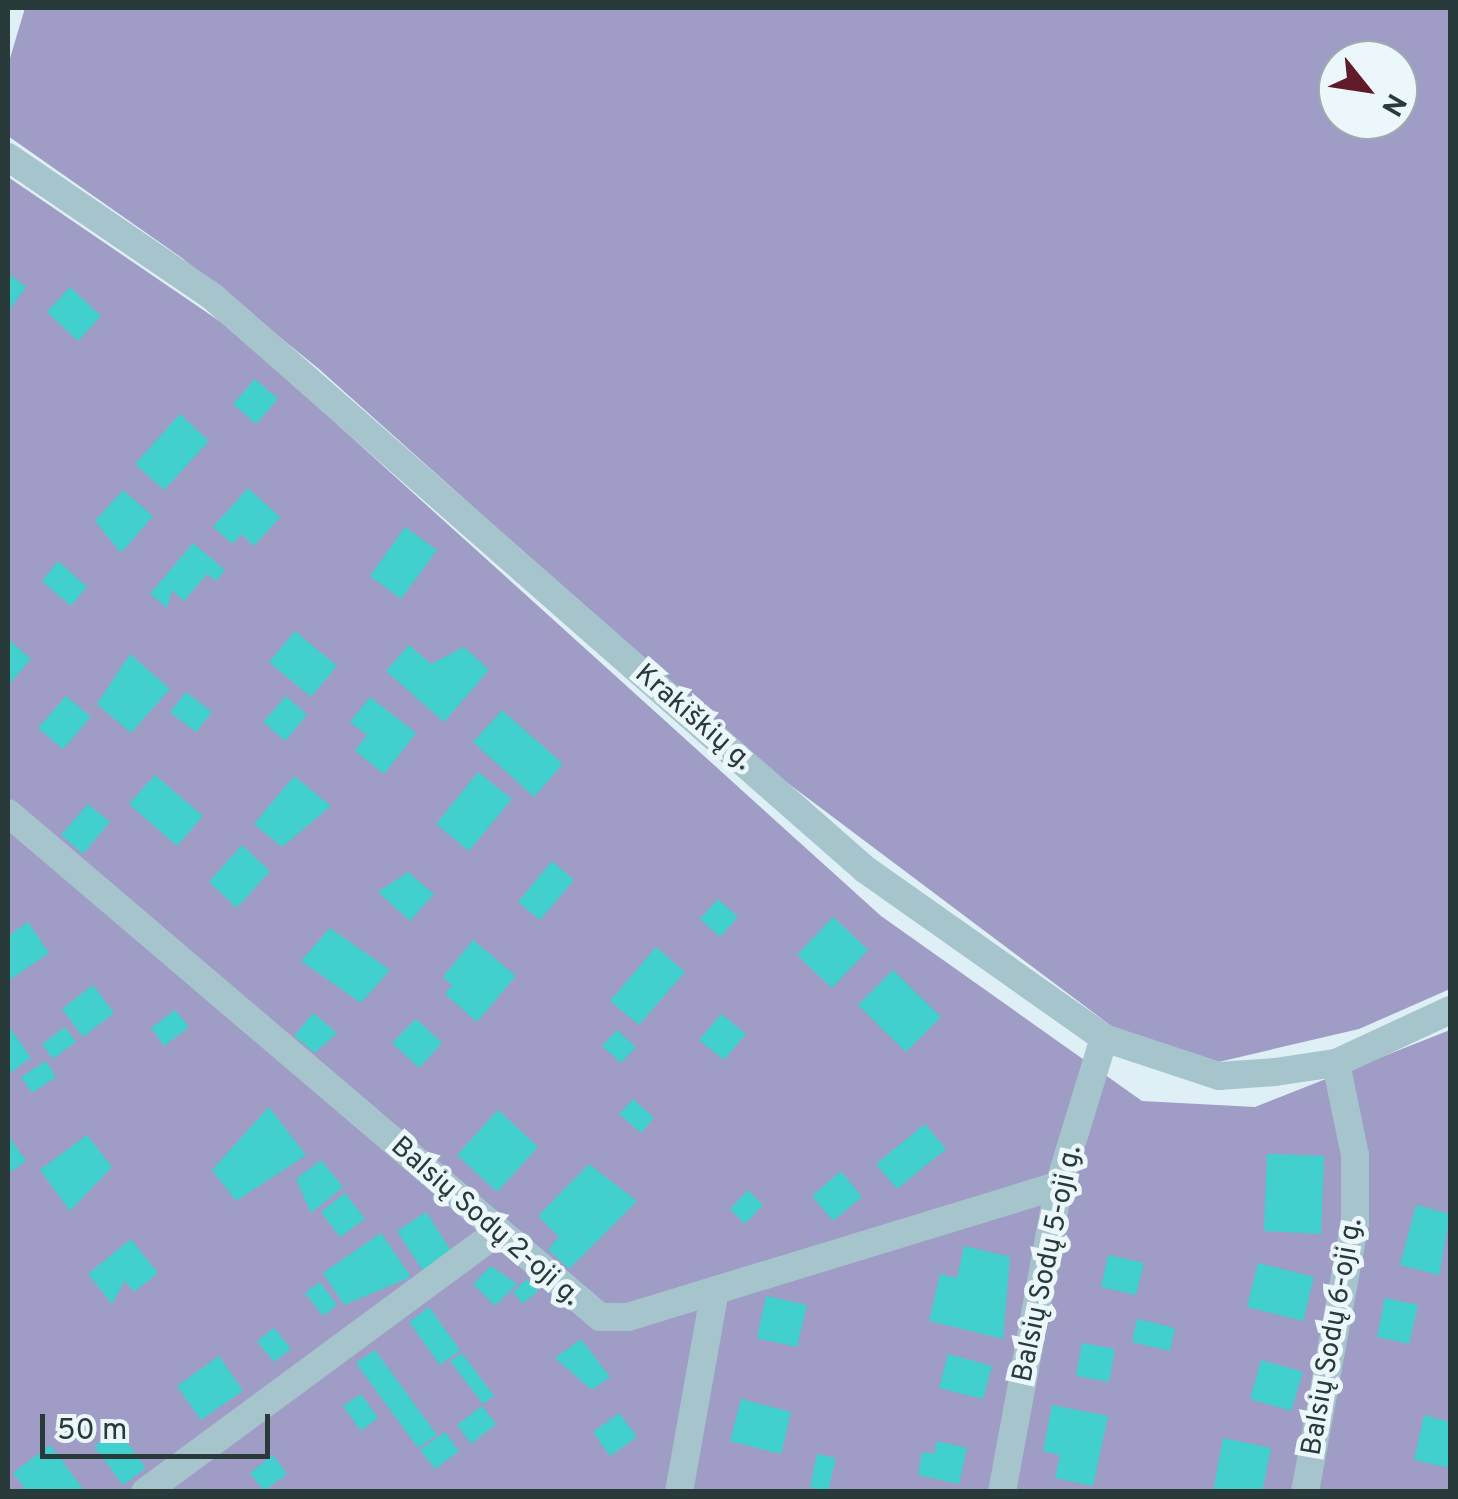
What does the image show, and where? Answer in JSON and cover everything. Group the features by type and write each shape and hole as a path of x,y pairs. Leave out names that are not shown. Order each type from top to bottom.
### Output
{"street":[{"name":"Krakiškių g.","path":"8,156 213,297 866,870 1104,1038 1220,1076 1336,1064 1450,1010"},
{"name":"Balsių Sodų 2-oji g.","path":"8,813 496,1233 600,1316 715,1290 1059,1186"},
{"name":"Balsių Sodų 5-oji g.","path":"1002,1492 1059,1186 1104,1038"},
{"name":"Balsių Sodų 6-oji g.","path":"1305,1492 1355,1223 1354,1155 1336,1064"},
{"path":"145,1492 496,1233"},
{"path":"679,1492 715,1290"}],"shaded area":[{"path":"25,8 1450,8 1450,989 1359,1029 1214,1063 1122,1034 753,757 319,369 182,258 8,136 8,65"},
{"path":"8,177 234,331 881,916 1142,1101 1255,1107 1450,1030 1450,1491 8,1491"}],"building":[{"path":"8,273 26,287 8,312"},
{"path":"70,287 101,316 78,341 47,312"},
{"path":"255,379 278,399 256,424 233,404"},
{"path":"180,414 209,441 164,490 135,464"},
{"path":"248,488 280,517 254,546 241,534 233,544 213,527"},
{"path":"123,490 153,516 121,553 95,521"},
{"path":"405,527 437,550 401,599 370,576"},
{"path":"193,543 225,570 216,581 207,574 184,601 172,590 167,608 150,594"},
{"path":"58,561 87,587 71,606 42,581"},
{"path":"295,631 337,666 311,697 269,662"},
{"path":"8,639 31,659 8,686"},
{"path":"409,645 431,664 464,647 489,670 444,722 386,671"},
{"path":"130,654 170,689 131,733 97,704"},
{"path":"186,692 212,712 196,732 170,712"},
{"path":"66,696 91,717 63,749 38,728"},
{"path":"286,696 307,715 285,741 263,722"},
{"path":"370,697 416,733 384,774 355,751 367,735 350,722"},
{"path":"502,710 563,764 534,797 473,742"},
{"path":"478,772 512,799 469,851 436,824"},
{"path":"155,775 203,816 177,846 129,804"},
{"path":"294,776 331,806 282,847 254,824"},
{"path":"88,804 110,822 83,854 61,835"},
{"path":"242,845 270,871 237,908 209,882"},
{"path":"552,861 574,880 540,920 518,902"},
{"path":"408,872 434,894 410,921 378,892"},
{"path":"718,899 738,917 720,937 700,919"},
{"path":"833,917 868,950 832,988 797,955"},
{"path":"28,922 49,953 8,981 8,936"},
{"path":"330,928 390,970 361,1003 301,961"},
{"path":"473,940 516,976 477,1022 445,994 452,985 443,977"},
{"path":"656,947 685,972 639,1025 610,1001"},
{"path":"893,970 941,1017 906,1052 858,1005"},
{"path":"93,985 114,1013 83,1037 62,1009"},
{"path":"175,1010 189,1027 164,1046 151,1028"},
{"path":"313,1013 337,1033 315,1053 294,1036"},
{"path":"721,1014 746,1034 724,1060 699,1040"},
{"path":"416,1019 442,1043 419,1068 392,1043"},
{"path":"8,1025 31,1058 10,1073 8,1070"},
{"path":"65,1027 76,1042 53,1059 42,1044"},
{"path":"617,1030 636,1047 621,1063 602,1046"},
{"path":"46,1061 56,1077 32,1093 21,1077"},
{"path":"633,1099 654,1118 641,1133 619,1114"},
{"path":"269,1107 306,1155 236,1201 212,1170"},
{"path":"498,1110 538,1147 497,1192 457,1155"},
{"path":"925,1124 946,1149 897,1189 876,1164"},
{"path":"8,1135 26,1161 8,1174"},
{"path":"87,1135 112,1167 70,1211 40,1170"},
{"path":"1267,1154 1324,1156 1321,1234 1264,1231"},
{"path":"321,1160 343,1187 311,1213 296,1179"},
{"path":"589,1164 637,1201 569,1269 548,1249 559,1237 538,1216"},
{"path":"841,1171 862,1197 833,1221 812,1196"},
{"path":"748,1190 763,1205 745,1224 730,1209"},
{"path":"345,1193 365,1219 340,1237 321,1212"},
{"path":"1416,1205 1450,1214 1439,1275 1400,1265"},
{"path":"426,1212 452,1252 423,1271 397,1231"},
{"path":"381,1233 411,1277 344,1305 323,1273"},
{"path":"131,1239 158,1273 134,1292 125,1281 112,1304 88,1274"},
{"path":"964,1246 1010,1257 1003,1339 929,1321 940,1274 957,1278"},
{"path":"1108,1255 1144,1263 1136,1295 1101,1287"},
{"path":"1258,1263 1314,1277 1303,1321 1247,1307"},
{"path":"491,1266 517,1284 495,1306 473,1284"},
{"path":"527,1279 538,1291 523,1304 513,1292"},
{"path":"320,1282 337,1305 323,1316 305,1293"},
{"path":"766,1296 807,1305 797,1347 757,1338"},
{"path":"1385,1298 1418,1305 1409,1344 1377,1337"},
{"path":"429,1307 460,1350 440,1365 409,1322"},
{"path":"1137,1319 1175,1328 1170,1351 1132,1342"},
{"path":"274,1328 291,1349 274,1362 257,1341"},
{"path":"581,1339 610,1377 592,1390 555,1358"},
{"path":"1082,1343 1115,1349 1109,1382 1076,1376"},
{"path":"375,1350 437,1435 418,1448 356,1363"},
{"path":"462,1353 494,1396 483,1404 450,1361"},
{"path":"948,1354 992,1366 983,1399 939,1388"},
{"path":"219,1356 243,1391 201,1420 177,1386"},
{"path":"1261,1360 1303,1372 1291,1411 1250,1399"},
{"path":"361,1394 378,1418 361,1431 343,1406"},
{"path":"741,1399 791,1412 781,1454 730,1441"},
{"path":"1052,1405 1108,1416 1093,1486 1055,1478 1060,1455 1043,1451"},
{"path":"482,1406 496,1424 471,1444 457,1425"},
{"path":"619,1413 637,1437 610,1456 593,1432"},
{"path":"1424,1415 1450,1422 1450,1468 1414,1460"},
{"path":"117,1429 146,1468 123,1485 94,1446"},
{"path":"445,1432 459,1451 435,1469 420,1450"},
{"path":"1223,1438 1271,1448 1262,1492 1213,1492"},
{"path":"937,1441 967,1448 959,1484 918,1475 922,1452 934,1454"},
{"path":"50,1445 83,1489 17,1492 24,1487 13,1473"},
{"path":"817,1454 836,1458 828,1491 810,1487"},
{"path":"273,1455 287,1474 264,1491 250,1473"}]}
